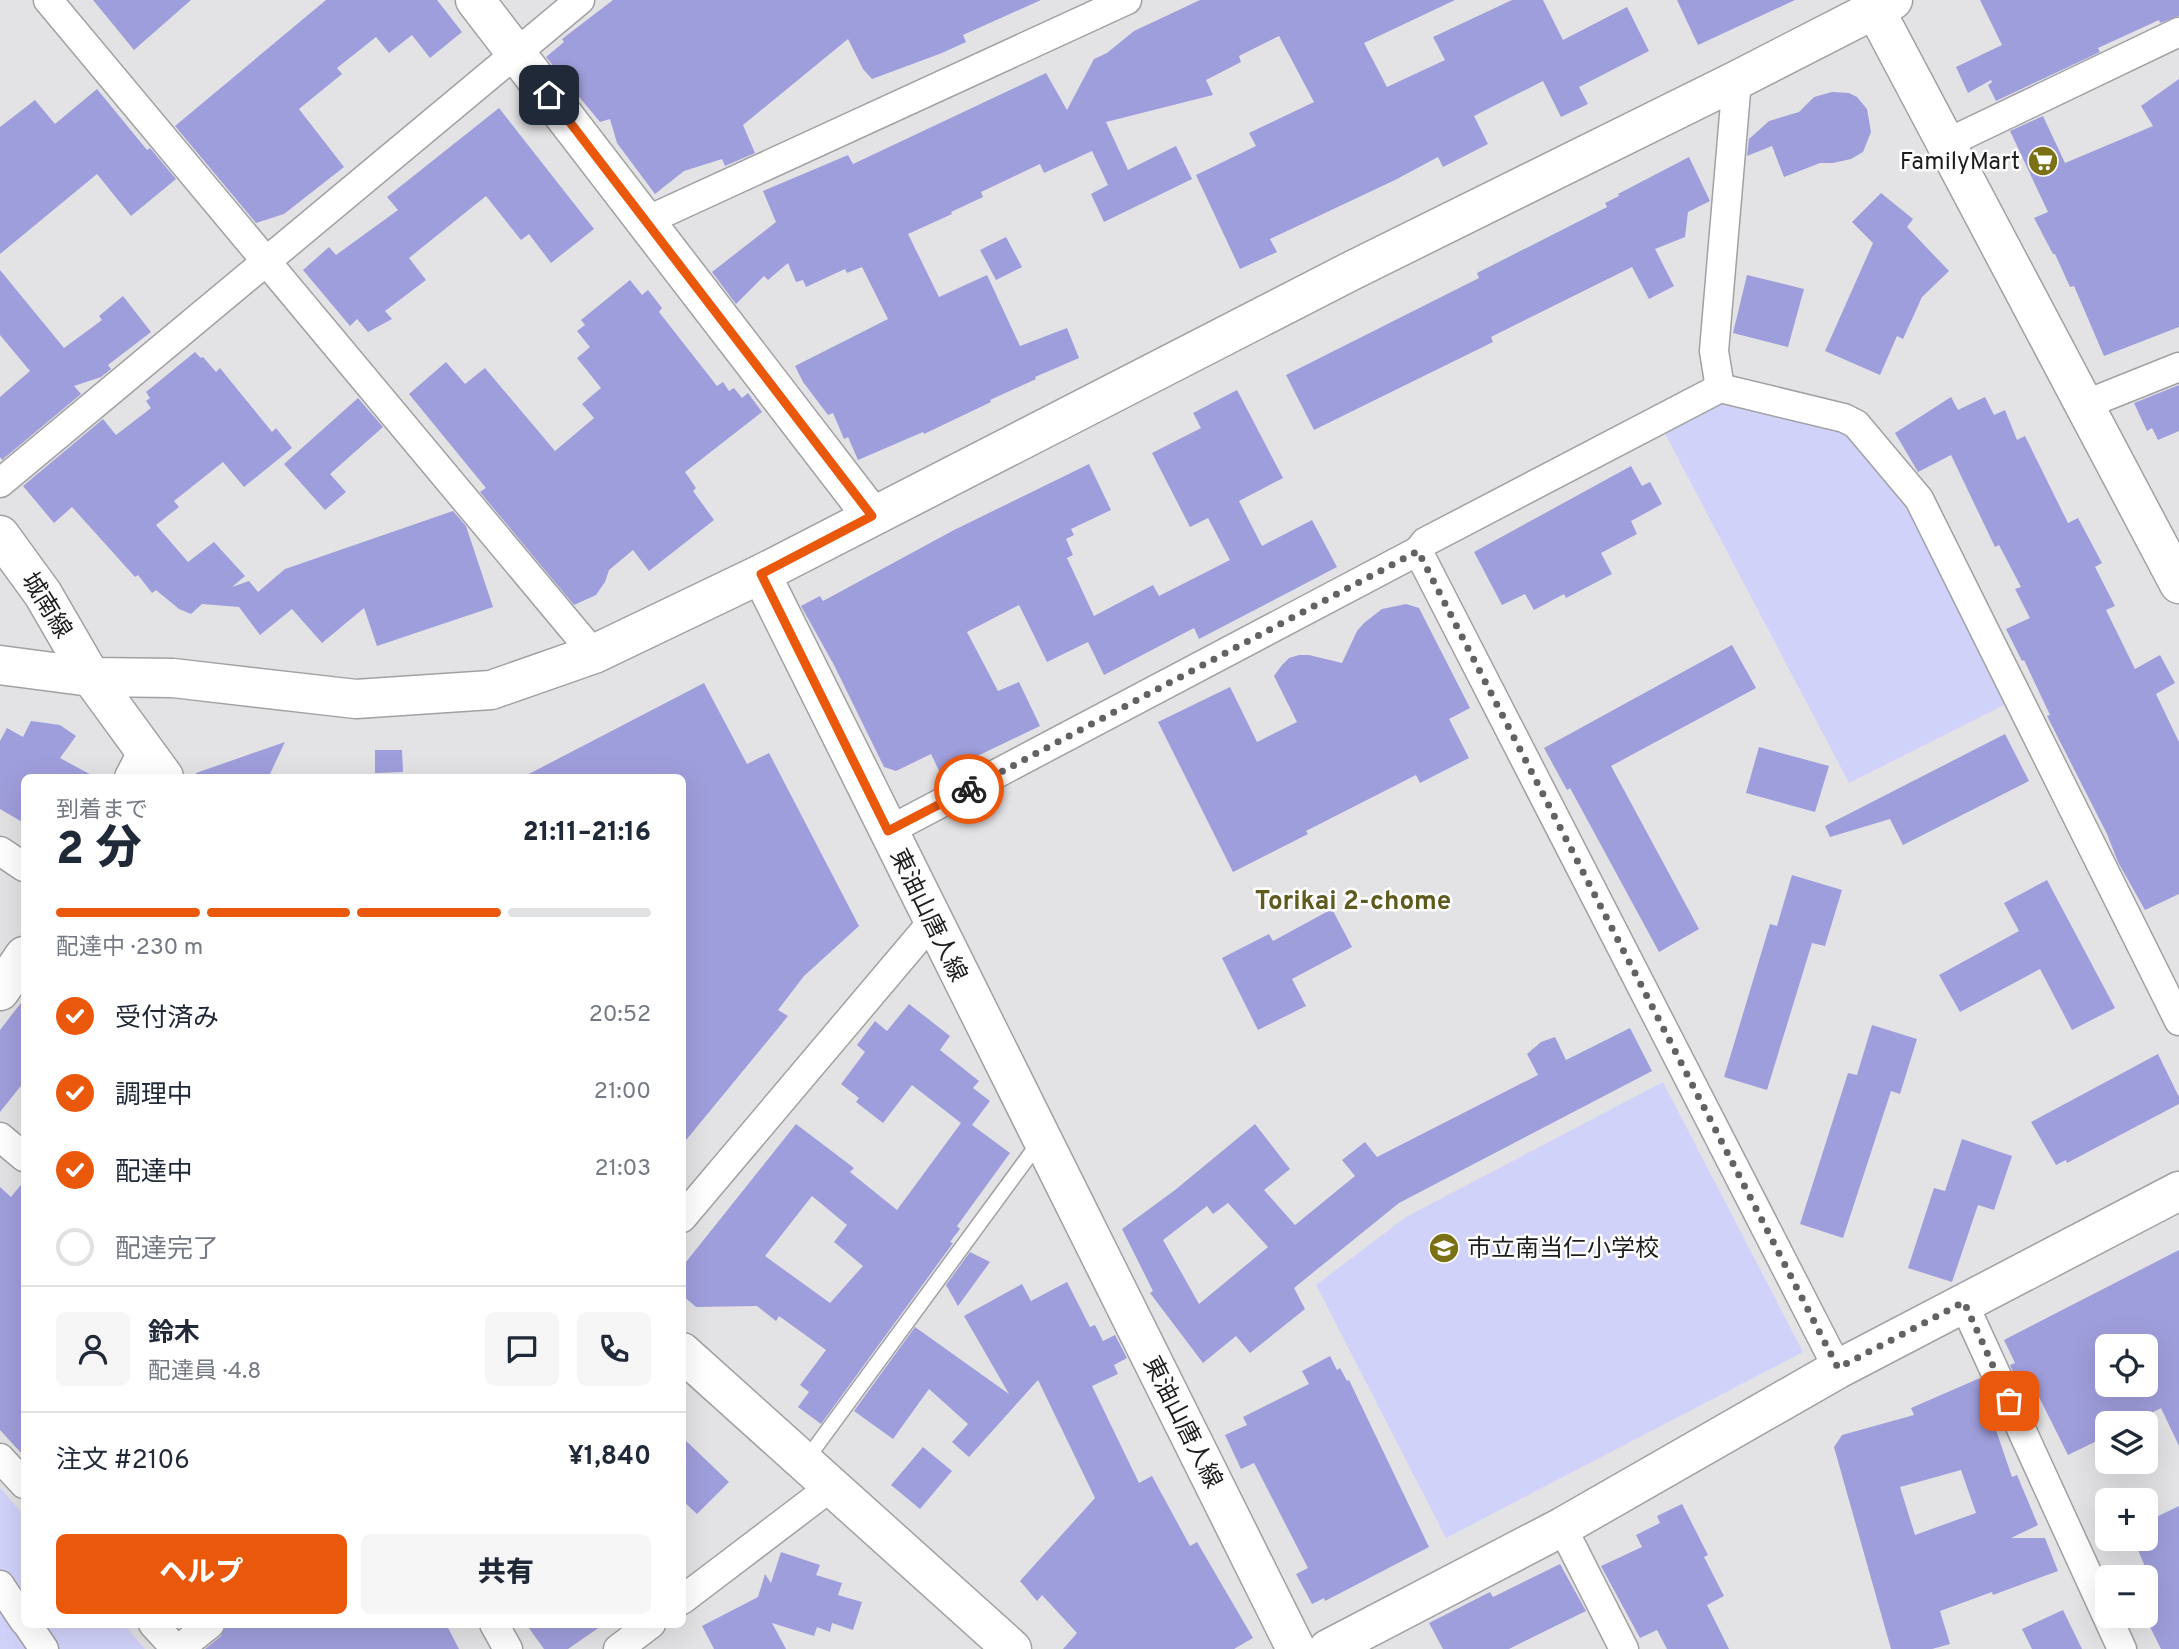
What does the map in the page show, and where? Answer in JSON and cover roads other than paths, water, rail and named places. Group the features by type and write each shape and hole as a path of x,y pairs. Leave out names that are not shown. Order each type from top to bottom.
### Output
{"street":[{"path":"48,0 594,654"},
{"path":"475,0 872,516"},
{"path":"0,483 580,0"},
{"path":"646,221 1127,0"},
{"path":"0,665 90,677 173,678 356,699 491,690 594,654 761,574 1351,271 1737,80 1879,3 1945,144 2179,584"},
{"path":"1945,144 2179,32"},
{"path":"1720,388 1714,351 1737,80"},
{"path":"2084,405 2179,368"},
{"path":"888,831 1418,551 1425,542 1720,388 1844,418 1856,424 1919,499 2179,1021"},
{"name":"城南線","path":"0,534 43,594 145,767"},
{"path":"1418,551 1838,1368"},
{"name":"東油山唐人線","path":"761,574 1296,1649"},
{"path":"0,851 21,865"},
{"path":"686,1214 932,922"},
{"path":"0,991 21,960"},
{"path":"0,1137 21,1154"},
{"path":"1328,1649 1562,1527 1838,1368 2179,1191"},
{"path":"1964,1302 2122,1649"},
{"path":"686,1356 1012,1649"},
{"path":"0,1458 21,1482"},
{"path":"686,1596 819,1474"},
{"path":"1562,1527 1624,1649"},
{"path":"0,1585 21,1615"},
{"path":"30,1628 44,1649"},
{"path":"157,1628 178,1649 205,1628"},
{"path":"496,1628 508,1649"},
{"path":"618,1649 646,1628"}],"lane":[{"path":"819,1474 1041,1139"}],"place":[{"name":"FamilyMart","path":"2043,161"},
{"name":"市立南当仁小学校","path":"1444,1248"}],"district":[{"name":"Torikai 2-chome","path":"1353,900"}]}
